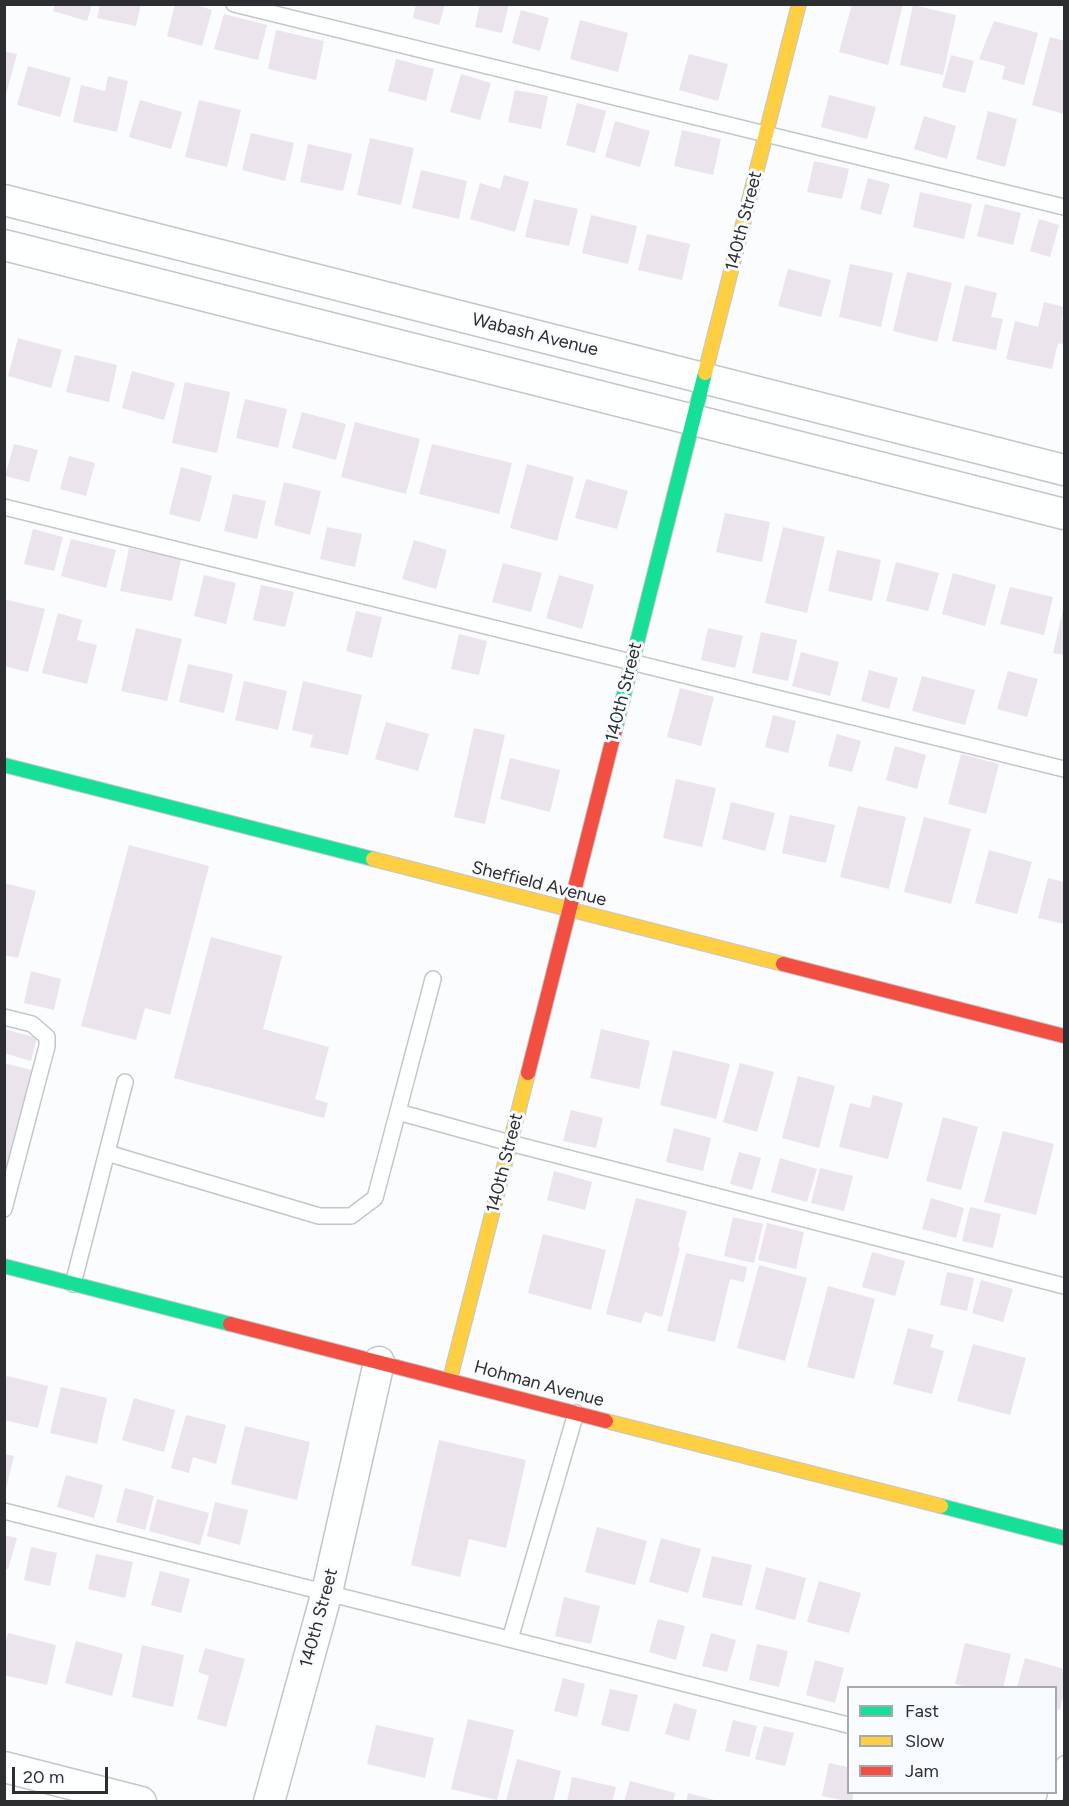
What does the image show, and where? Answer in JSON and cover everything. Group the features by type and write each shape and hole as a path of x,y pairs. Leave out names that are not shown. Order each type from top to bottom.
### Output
{"street":[{"name":"140th Street","path":"450,1379 799,4"},
{"name":"Wabash Avenue","path":"4,200 1065,470"},
{"path":"4,245 1065,514"},
{"name":"Sheffield Avenue","path":"4,765 1065,1036"},
{"name":"Hohman Avenue","path":"4,1266 1065,1538"},
{"name":"140th Street","path":"269,1802 327,1592 379,1362"},
{"path":"4,1767 141,1802"}],"lane":[{"path":"234,4 1065,207"},
{"path":"4,507 1065,769"},
{"path":"107,1154 319,1215 351,1216 375,1198 433,979"},
{"path":"4,1017 32,1024 47,1037 47,1046 4,1209"},
{"path":"72,1284 125,1082"},
{"path":"398,1112 1065,1286"},
{"path":"510,1639 576,1413"},
{"path":"4,1511 847,1724"}],"building":[{"path":"55,4 92,4 87,21 53,11"},
{"path":"100,4 141,4 136,26 97,18"},
{"path":"175,4 193,4 212,10 202,46 167,36"},
{"path":"416,4 445,4 439,25 413,18"},
{"path":"480,4 509,4 502,33 475,27"},
{"path":"852,4 903,4 888,65 839,52"},
{"path":"913,5 956,15 943,75 900,65"},
{"path":"521,10 549,18 540,51 512,43"},
{"path":"224,14 267,25 258,60 214,49"},
{"path":"580,20 628,33 618,72 570,59"},
{"path":"994,21 1038,33 1024,85 1002,79 1005,66 979,59"},
{"path":"276,30 324,41 316,80 268,69"},
{"path":"1050,37 1064,41 1064,114 1032,105"},
{"path":"4,51 17,54 5,98 4,98"},
{"path":"689,54 728,64 718,101 679,90"},
{"path":"951,55 974,61 965,93 942,87"},
{"path":"396,59 434,69 426,101 388,91"},
{"path":"28,66 71,78 60,117 17,105"},
{"path":"461,74 491,83 480,120 450,112"},
{"path":"108,76 128,81 117,132 73,122 81,85 105,91"},
{"path":"515,90 548,96 541,129 508,122"},
{"path":"829,95 876,107 867,139 821,127"},
{"path":"140,100 182,112 171,149 129,137"},
{"path":"199,100 241,110 227,167 185,157"},
{"path":"577,103 606,111 595,153 566,145"},
{"path":"988,111 1017,119 1005,167 976,159"},
{"path":"924,116 956,126 947,159 914,149"},
{"path":"615,121 650,131 640,167 605,157"},
{"path":"682,130 721,139 713,175 674,166"},
{"path":"251,133 294,143 285,181 242,170"},
{"path":"370,138 414,148 401,205 357,195"},
{"path":"308,144 352,154 343,191 300,182"},
{"path":"814,161 849,169 842,199 807,192"},
{"path":"421,170 467,181 459,219 412,208"},
{"path":"504,175 529,182 515,232 470,219 480,183 500,189"},
{"path":"868,178 890,184 881,215 860,209"},
{"path":"920,192 972,204 964,239 913,227"},
{"path":"534,199 578,209 569,246 525,237"},
{"path":"985,204 1021,213 1013,245 977,236"},
{"path":"591,215 637,226 628,264 582,253"},
{"path":"1039,219 1059,225 1050,257 1030,251"},
{"path":"647,234 690,244 682,280 638,270"},
{"path":"850,264 893,273 881,327 839,317"},
{"path":"788,269 831,280 821,317 778,306"},
{"path":"907,272 952,283 937,342 893,331"},
{"path":"965,285 997,293 991,317 1003,319 996,350 952,341"},
{"path":"1044,302 1064,307 1062,319 1064,320 1064,345 1058,343 1052,369 1006,359 1015,321 1038,327"},
{"path":"18,338 62,350 51,388 8,376"},
{"path":"75,355 117,365 109,402 66,392"},
{"path":"132,371 175,383 164,420 122,408"},
{"path":"185,382 230,392 217,453 172,443"},
{"path":"245,399 287,409 278,448 236,438"},
{"path":"302,412 346,424 336,460 292,448"},
{"path":"355,422 420,439 406,494 341,477"},
{"path":"14,444 38,450 29,482 5,476"},
{"path":"432,444 512,463 499,514 419,494"},
{"path":"69,456 95,463 86,496 60,489"},
{"path":"527,464 574,477 557,541 510,528"},
{"path":"181,467 212,476 200,522 169,514"},
{"path":"586,479 628,491 617,529 575,518"},
{"path":"284,482 321,491 310,535 274,525"},
{"path":"233,494 266,501 257,539 224,531"},
{"path":"725,513 770,522 762,562 716,552"},
{"path":"327,527 362,534 355,567 320,559"},
{"path":"783,527 825,537 807,613 765,603"},
{"path":"33,529 63,537 54,571 24,564"},
{"path":"71,539 116,550 106,588 61,576"},
{"path":"414,540 447,550 436,589 402,579"},
{"path":"129,548 181,559 172,601 120,591"},
{"path":"837,550 881,560 872,601 828,591"},
{"path":"896,562 939,573 928,611 886,601"},
{"path":"503,563 542,573 531,612 492,602"},
{"path":"953,573 996,585 985,626 942,614"},
{"path":"204,575 236,583 226,624 194,616"},
{"path":"559,575 594,585 582,629 546,618"},
{"path":"261,585 294,592 285,627 253,620"},
{"path":"1010,587 1053,597 1044,635 1000,624"},
{"path":"4,599 45,609 28,672 4,666"},
{"path":"1064,606 1064,655 1053,653"},
{"path":"356,611 382,617 372,658 346,651"},
{"path":"58,613 82,620 77,640 97,645 87,684 42,673"},
{"path":"136,628 182,639 167,701 121,691"},
{"path":"708,628 743,636 735,668 701,660"},
{"path":"761,632 797,640 788,681 752,673"},
{"path":"459,634 487,641 479,675 451,669"},
{"path":"801,652 839,662 830,696 792,686"},
{"path":"188,664 233,674 224,713 179,702"},
{"path":"869,670 898,678 889,709 861,701"},
{"path":"1008,671 1038,679 1027,717 997,709"},
{"path":"922,676 975,690 965,725 912,711"},
{"path":"244,681 287,691 278,730 235,720"},
{"path":"303,681 362,695 348,755 310,747 313,735 292,730"},
{"path":"680,688 714,697 701,746 667,737"},
{"path":"773,715 796,721 788,753 765,747"},
{"path":"386,722 429,734 418,771 375,759"},
{"path":"474,728 505,735 485,824 454,817"},
{"path":"837,734 861,741 852,772 828,766"},
{"path":"895,746 926,755 917,789 886,780"},
{"path":"961,754 999,764 986,814 948,804"},
{"path":"510,758 560,770 550,812 500,799"},
{"path":"676,779 716,788 702,847 663,838"},
{"path":"731,802 775,813 765,851 722,839"},
{"path":"858,806 906,817 889,889 840,877"},
{"path":"790,815 835,825 826,863 782,853"},
{"path":"924,817 971,829 951,904 904,892"},
{"path":"129,845 209,866 170,1015 145,1008 136,1040 81,1026"},
{"path":"989,850 1032,862 1017,914 975,903"},
{"path":"1048,878 1064,882 1064,924 1038,918"},
{"path":"4,883 36,891 18,958 4,955"},
{"path":"211,937 282,956 263,1029 329,1047 315,1099 328,1103 324,1118 174,1078"},
{"path":"31,971 61,979 54,1010 24,1003"},
{"path":"4,1029 37,1038 31,1061 4,1053"},
{"path":"601,1029 650,1041 639,1089 590,1078"},
{"path":"673,1050 730,1064 716,1119 660,1105"},
{"path":"4,1063 35,1071 9,1165 4,1164"},
{"path":"740,1063 774,1072 757,1132 723,1122"},
{"path":"798,1076 835,1086 819,1148 782,1138"},
{"path":"873,1095 903,1103 888,1159 839,1147 850,1103 870,1108"},
{"path":"571,1110 603,1118 596,1148 563,1141"},
{"path":"943,1117 978,1127 961,1190 926,1181"},
{"path":"674,1128 711,1138 703,1171 666,1162"},
{"path":"1003,1131 1054,1144 1036,1215 984,1202"},
{"path":"739,1152 761,1158 752,1190 730,1184"},
{"path":"780,1158 817,1169 807,1202 771,1192"},
{"path":"820,1168 853,1176 844,1211 811,1203"},
{"path":"554,1171 592,1182 585,1210 547,1200"},
{"path":"636,1198 687,1211 662,1317 645,1312 641,1323 606,1314"},
{"path":"931,1198 964,1208 956,1238 922,1229"},
{"path":"970,1207 1001,1214 993,1248 962,1241"},
{"path":"733,1217 763,1224 754,1263 724,1256"},
{"path":"767,1223 804,1232 796,1269 758,1260"},
{"path":"543,1234 606,1250 591,1310 528,1293"},
{"path":"872,1252 905,1261 895,1296 862,1287"},
{"path":"686,1253 747,1267 744,1282 730,1279 715,1342 667,1331"},
{"path":"759,1265 807,1278 785,1361 737,1348"},
{"path":"947,1272 974,1278 967,1311 940,1305"},
{"path":"981,1280 1013,1289 1003,1322 972,1313"},
{"path":"828,1286 875,1299 854,1379 807,1367"},
{"path":"908,1328 934,1335 930,1347 944,1351 932,1394 893,1384"},
{"path":"973,1344 1026,1358 1010,1415 957,1401"},
{"path":"7,1376 48,1386 38,1428 4,1420 4,1385"},
{"path":"61,1387 107,1398 97,1444 50,1433"},
{"path":"134,1398 175,1410 164,1452 122,1440"},
{"path":"186,1415 226,1425 216,1464 193,1457 189,1473 171,1468"},
{"path":"245,1426 310,1442 297,1500 231,1484"},
{"path":"439,1440 526,1460 506,1548 469,1539 460,1577 411,1565"},
{"path":"4,1454 14,1456 6,1489 4,1489"},
{"path":"66,1475 103,1485 94,1518 57,1507"},
{"path":"125,1488 154,1496 145,1530 116,1522"},
{"path":"157,1499 209,1513 200,1545 149,1531"},
{"path":"215,1502 248,1510 240,1545 207,1536"},
{"path":"597,1527 647,1541 635,1585 585,1572"},
{"path":"4,1535 17,1538 8,1569 4,1568"},
{"path":"661,1538 701,1549 688,1593 649,1582"},
{"path":"31,1547 57,1553 50,1586 24,1580"},
{"path":"96,1554 133,1562 125,1598 88,1589"},
{"path":"712,1556 752,1565 742,1606 702,1597"},
{"path":"766,1567 806,1578 795,1620 755,1609"},
{"path":"160,1571 190,1579 181,1613 151,1605"},
{"path":"819,1581 861,1593 849,1633 807,1622"},
{"path":"564,1597 600,1606 591,1644 555,1636"},
{"path":"658,1619 685,1626 676,1660 649,1652"},
{"path":"8,1633 56,1645 47,1685 4,1675 4,1647"},
{"path":"711,1633 736,1640 727,1672 702,1666"},
{"path":"76,1641 123,1654 112,1696 65,1683"},
{"path":"965,1643 1011,1654 1003,1686 955,1684"},
{"path":"757,1644 788,1651 779,1687 749,1680"},
{"path":"142,1645 184,1655 173,1707 132,1697"},
{"path":"205,1648 245,1659 226,1727 197,1719 209,1676 198,1672"},
{"path":"1025,1658 1064,1669 1064,1692 1060,1710 1057,1709 1057,1686 1018,1686"},
{"path":"815,1660 844,1668 835,1703 806,1695"},
{"path":"563,1678 585,1684 577,1717 554,1711"},
{"path":"610,1689 638,1695 629,1732 601,1725"},
{"path":"674,1703 697,1710 689,1741 665,1734"},
{"path":"468,1719 514,1730 497,1800 451,1789"},
{"path":"733,1720 757,1726 749,1757 725,1751"},
{"path":"376,1725 434,1738 425,1778 367,1764"},
{"path":"764,1726 794,1733 785,1766 755,1759"},
{"path":"517,1759 561,1771 553,1802 506,1801"},
{"path":"829,1763 847,1767 847,1794 854,1794 852,1802 822,1796"},
{"path":"572,1777 616,1787 612,1802 567,1802"},
{"path":"630,1781 675,1793 673,1802 624,1802"},
{"path":"688,1793 718,1801 718,1802 686,1802"}],"traffic: fast":[{"path":"615,730 705,373"},
{"path":"4,765 373,859"},
{"path":"4,1266 230,1324"},
{"path":"941,1506 1064,1538"}],"traffic: slow":[{"path":"705,373 799,4"},
{"path":"373,859 783,964"},
{"path":"450,1379 528,1073"},
{"path":"606,1421 941,1506"}],"traffic: jam":[{"path":"528,1073 615,730"},
{"path":"783,964 1064,1036"},
{"path":"230,1324 606,1421"}]}
